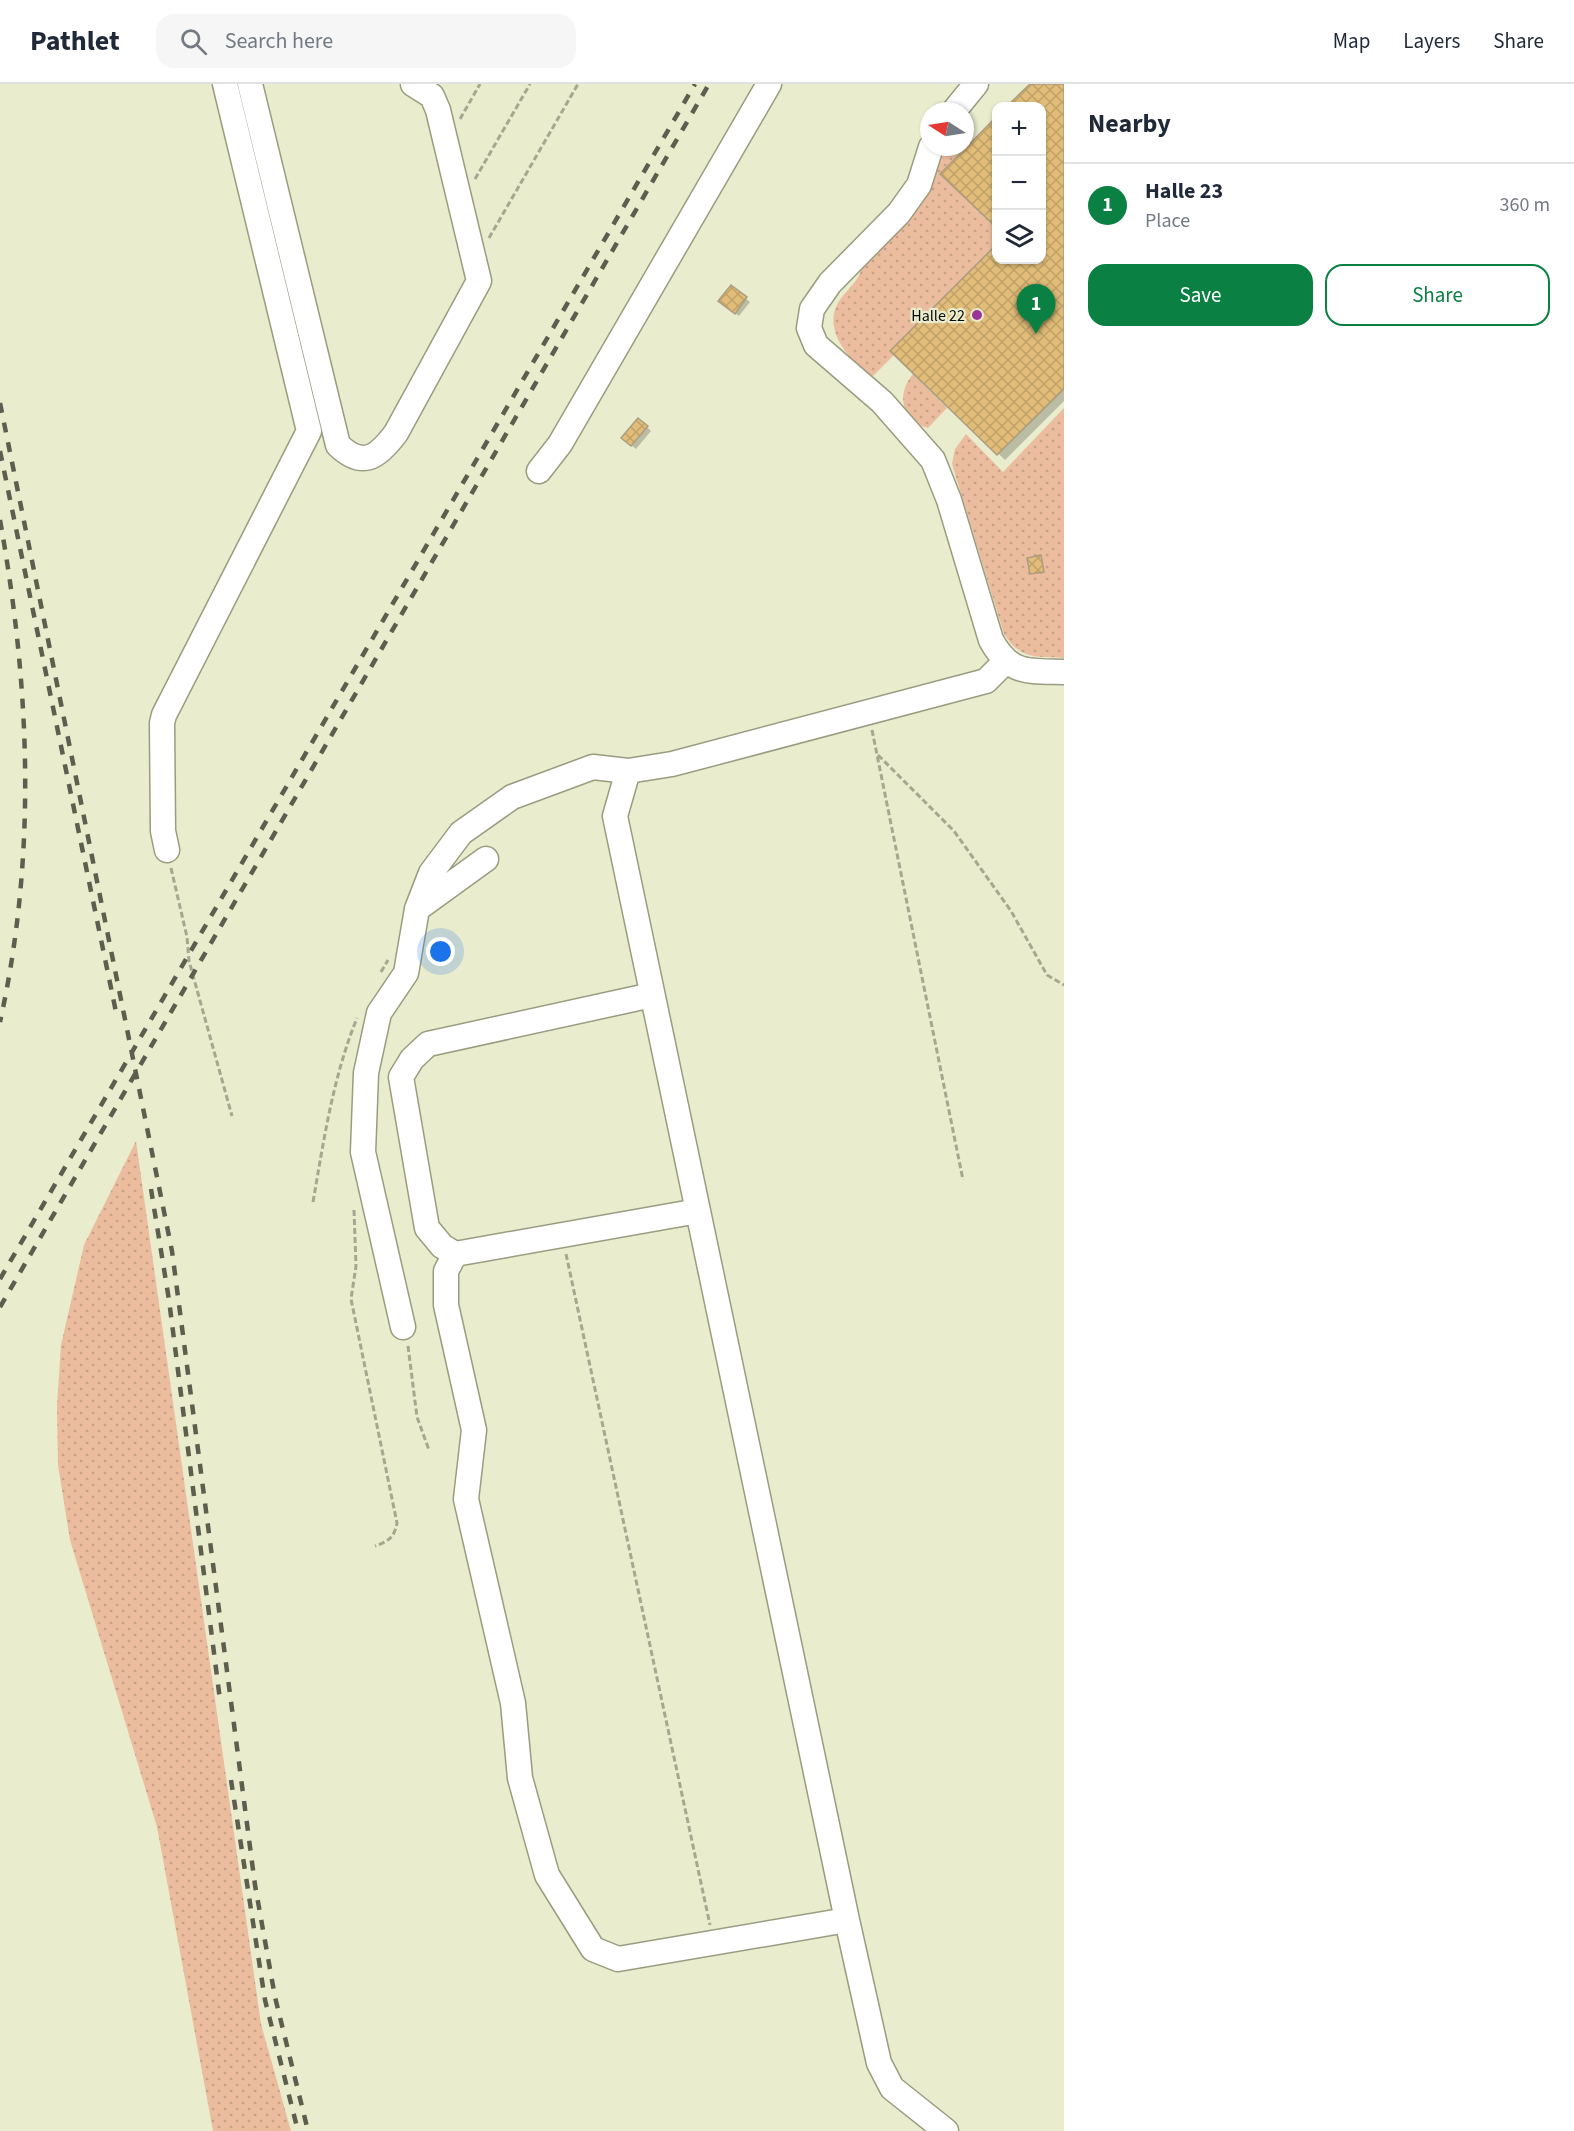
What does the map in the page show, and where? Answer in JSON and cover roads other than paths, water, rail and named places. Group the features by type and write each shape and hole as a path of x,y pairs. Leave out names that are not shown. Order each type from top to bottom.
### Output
{"lane":[{"path":"167,849 163,831 162,723 164,715 309,431 225,84"},
{"path":"250,84 338,445 348,454 370,458 384,449 477,272 432,96 412,84"},
{"path":"539,471 560,444 769,84"},
{"path":"961,102 976,84"},
{"path":"929,156 919,185 898,213 830,283 812,309 809,328 816,345 882,402 933,460 949,500 991,640 1000,658 1013,666 1036,671 1064,672"},
{"path":"403,1327 363,1152 366,1073 379,1013 406,973 417,909 431,873 461,833 512,797 593,767 628,771 672,764 986,681 1006,662"},
{"path":"628,771 615,816 879,2063 892,2088 946,2131"},
{"path":"447,852 463,876"},
{"path":"417,909 486,859"},
{"path":"652,995 428,1044 412,1059 401,1077 427,1228 442,1246 455,1254 698,1211"},
{"path":"455,1254 446,1271 446,1305 474,1430 466,1499 513,1703 520,1778 547,1875 593,1948 618,1959 847,1920"}],"railway":[{"path":"0,1279 695,84"},
{"path":"0,1307 709,84"},
{"path":"0,403 172,1251 255,1885 275,1997 308,2131"},
{"path":"0,451 116,1012"},
{"path":"0,520 18,645 25,771 20,897 12,959 0,1022"},
{"path":"151,1189 169,1300 220,1700"},
{"path":"231,1780 265,2000 298,2131"}],"place":[{"name":"Halle 22","path":"977,315"},
{"name":"Halle 23","path":"1036,334"}]}
